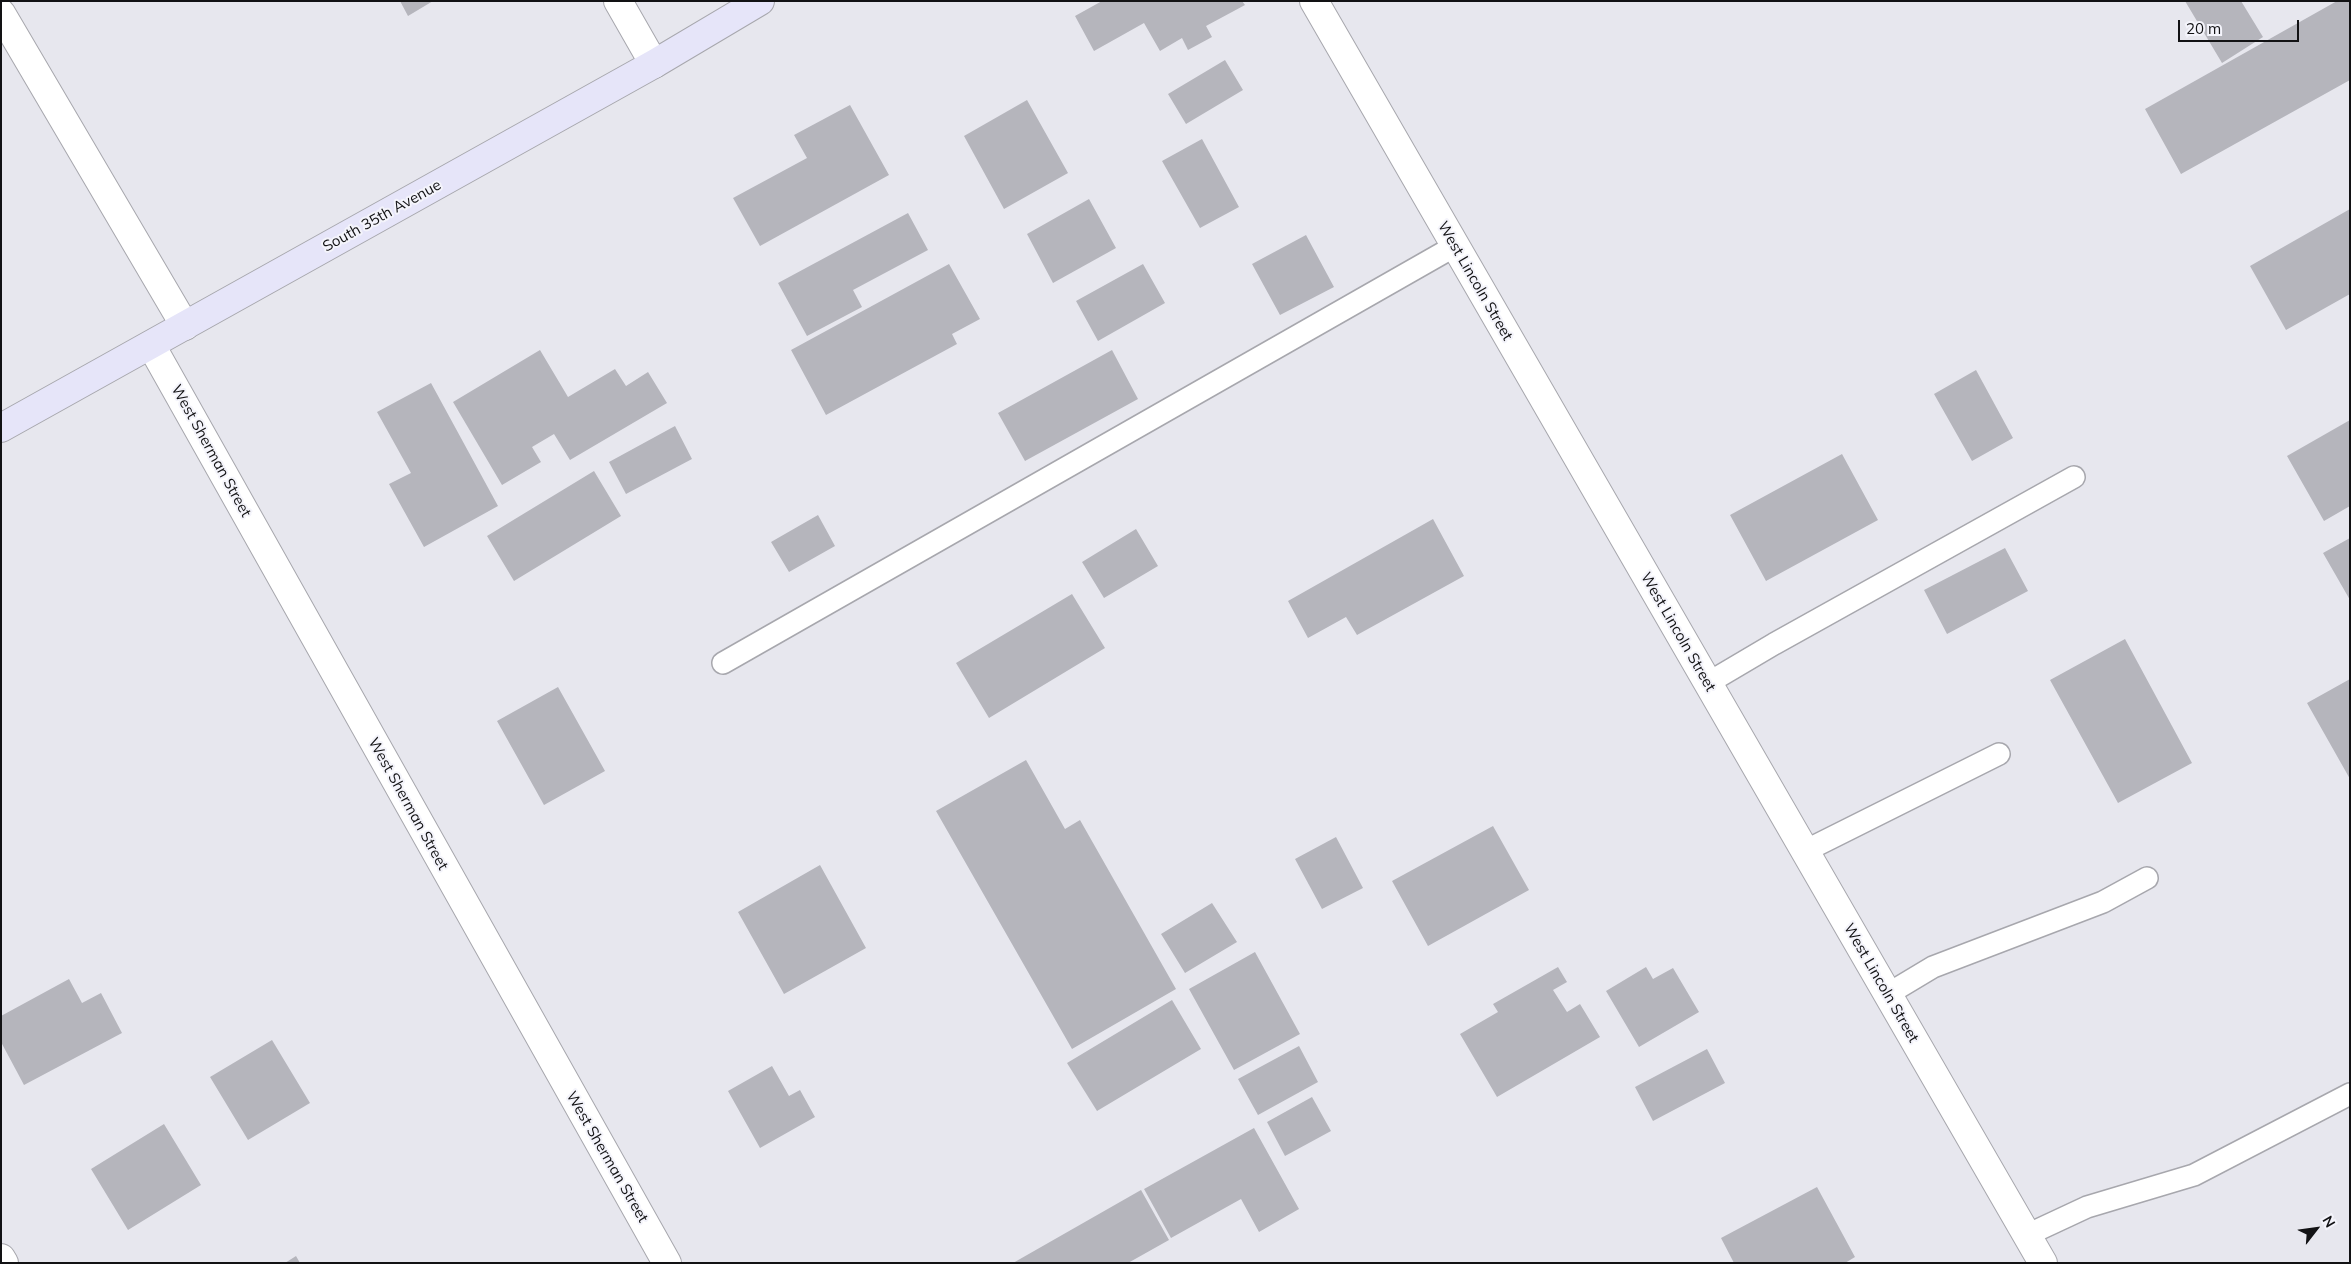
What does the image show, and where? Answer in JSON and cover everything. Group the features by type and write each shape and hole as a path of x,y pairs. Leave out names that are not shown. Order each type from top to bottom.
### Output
{"main road":[{"name":"South 35th Avenue","path":"1,428 654,64 760,1"}],"street":[{"path":"618,1 654,64"},
{"name":"West Lincoln Street","path":"1314,1 2043,1263"},
{"path":"1,13 185,326"},
{"name":"West Sherman Street","path":"151,345 667,1263"},
{"path":"1,1258 4,1263"}],"lane":[{"path":"723,663 1455,246"},
{"path":"1708,683 1774,644 2074,477"},
{"path":"1805,851 1999,754"},
{"path":"1888,994 1933,967 2103,902 2147,878"},
{"path":"2027,1235 2087,1207 2194,1175 2350,1094"}],"building":[{"path":"400,1 433,1 408,16"},
{"path":"1102,1 1242,1 1245,5 1206,26 1212,37 1188,50 1182,38 1160,51 1144,23 1094,51 1075,16"},
{"path":"2185,1 2241,1 2263,37 2222,63"},
{"path":"2337,1 2350,1 2350,80 2181,174 2145,109"},
{"path":"1225,60 1243,90 1186,124 1168,94"},
{"path":"1027,100 1068,173 1004,209 964,136"},
{"path":"850,105 889,175 760,246 733,198 807,158 794,135"},
{"path":"1202,139 1239,207 1200,228 1162,161"},
{"path":"1089,199 1116,248 1053,283 1027,234"},
{"path":"2350,209 2350,294 2286,330 2250,266"},
{"path":"908,213 928,250 853,290 862,307 807,336 778,283"},
{"path":"1306,235 1334,287 1280,315 1252,264"},
{"path":"949,264 980,319 952,334 957,344 826,415 791,350"},
{"path":"1143,264 1165,303 1098,341 1076,301"},
{"path":"540,350 568,397 615,369 626,386 648,372 667,403 570,460 554,434 532,447 541,462 502,485 453,402"},
{"path":"1112,350 1138,399 1025,461 998,413"},
{"path":"1976,370 2013,438 1972,461 1934,394"},
{"path":"431,383 498,506 424,547 389,484 411,473 377,412"},
{"path":"2350,420 2350,506 2324,521 2287,456"},
{"path":"675,426 692,459 626,494 609,462"},
{"path":"1842,454 1878,520 1766,581 1730,515"},
{"path":"594,471 621,516 514,581 487,536"},
{"path":"818,515 835,546 789,572 771,542"},
{"path":"1433,519 1464,576 1357,635 1346,617 1308,638 1288,601"},
{"path":"1136,529 1158,566 1104,598 1082,562"},
{"path":"2350,538 2350,600 2323,553"},
{"path":"2005,548 2028,591 1947,634 1924,590"},
{"path":"1072,594 1105,648 989,718 956,663"},
{"path":"2125,639 2192,763 2118,803 2050,680"},
{"path":"2350,679 2350,779 2307,703"},
{"path":"558,687 605,771 544,805 497,721"},
{"path":"1026,760 1065,829 1080,820 1176,989 1072,1049 936,811"},
{"path":"1493,826 1529,890 1428,946 1392,881"},
{"path":"1336,837 1363,888 1322,909 1295,859"},
{"path":"820,865 866,948 784,994 738,912"},
{"path":"1212,903 1237,942 1185,973 1161,934"},
{"path":"1255,952 1300,1034 1234,1070 1189,989"},
{"path":"1558,967 1567,982 1553,990 1567,1012 1580,1004 1600,1037 1497,1097 1460,1034 1498,1012 1493,1004"},
{"path":"1646,967 1653,979 1673,968 1699,1012 1639,1047 1606,991"},
{"path":"69,979 82,1003 101,993 122,1033 24,1085 1,1042 1,1016"},
{"path":"1172,1000 1201,1049 1097,1111 1067,1063"},
{"path":"272,1040 310,1103 248,1140 210,1077"},
{"path":"1299,1046 1318,1082 1258,1115 1238,1079"},
{"path":"1707,1049 1725,1083 1653,1121 1635,1087"},
{"path":"772,1066 789,1096 800,1090 815,1117 760,1148 728,1091"},
{"path":"1312,1097 1331,1131 1285,1156 1267,1122"},
{"path":"164,1124 201,1185 128,1230 91,1169"},
{"path":"1254,1128 1299,1209 1259,1232 1241,1199 1171,1238 1144,1189"},
{"path":"1817,1187 1855,1257 1845,1263 1734,1263 1721,1238"},
{"path":"1141,1190 1169,1240 1128,1263 1013,1263"},
{"path":"296,1256 300,1263 285,1263"}]}
